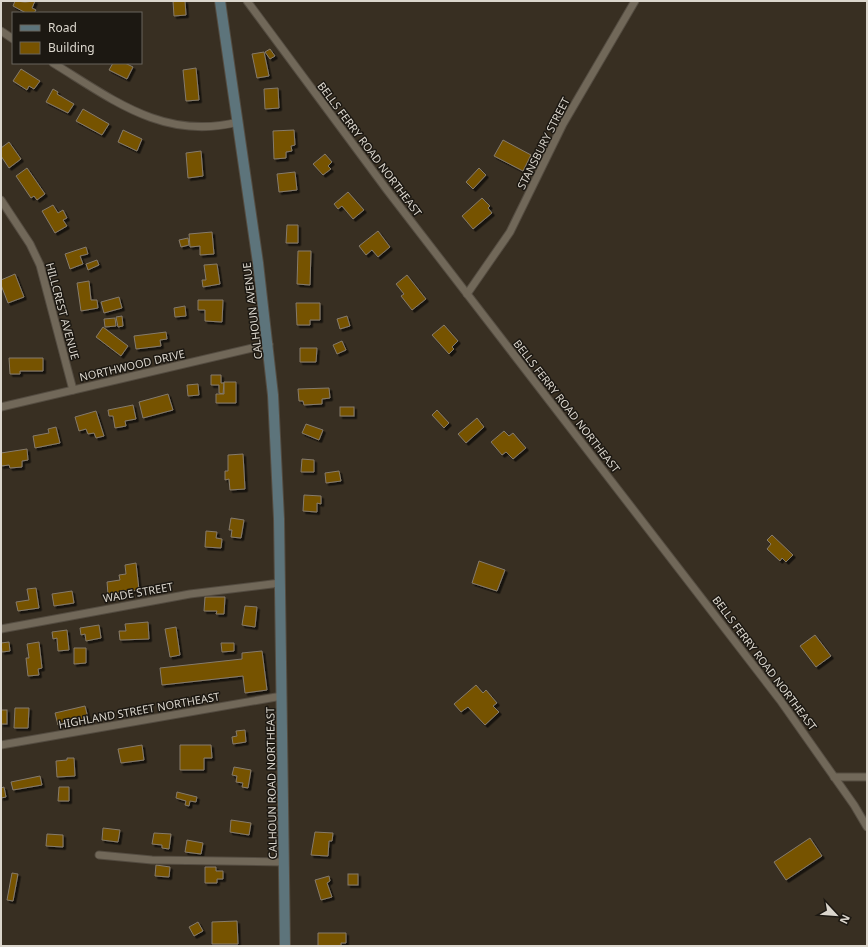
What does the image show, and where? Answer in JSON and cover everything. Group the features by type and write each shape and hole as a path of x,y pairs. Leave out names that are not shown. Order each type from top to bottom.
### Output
{"street":[{"name":"CALHOUN AVENUE","path":"220,1 269,344 277,465 281,620"},
{"name":"BELLS FERRY ROAD NORTHEAST","path":"246,1 387,190 723,625 834,777 867,827"},
{"name":"STANSBURY STREET","path":"467,294 510,232 563,124 635,1"},
{"path":"1,31 12,38"},
{"path":"55,64 118,103 137,113 156,120 195,126 225,125 238,122"},
{"name":"HILLCREST AVENUE","path":"1,200 30,244 40,265 73,390"},
{"name":"NORTHWOOD DRIVE","path":"1,407 269,344"},
{"name":"WADE STREET","path":"1,629 190,594 280,583"},
{"name":"CALHOUN ROAD NORTHEAST","path":"281,620 285,946"},
{"name":"HIGHLAND STREET NORTHEAST","path":"1,745 282,696"},
{"path":"834,777 867,777"},
{"path":"99,854 152,860 284,862"}],"building":[{"path":"15,1 35,1 32,8 36,10 35,12 24,12 13,6"},
{"path":"173,1 185,1 186,15 174,16"},
{"path":"270,49 275,56 270,59 265,52"},
{"path":"264,52 269,76 257,78 252,54"},
{"path":"112,64 127,64 133,67 127,79 109,70"},
{"path":"196,68 199,100 186,101 183,70"},
{"path":"21,69 40,81 34,89 29,86 27,90 13,81"},
{"path":"278,88 279,108 265,109 264,89"},
{"path":"53,89 58,92 57,94 74,104 68,113 46,102"},
{"path":"83,109 109,124 102,135 76,121"},
{"path":"123,130 142,139 137,151 118,142"},
{"path":"294,130 295,145 291,146 292,151 286,152 286,158 274,159 273,131"},
{"path":"503,140 531,155 523,171 494,156"},
{"path":"9,142 21,159 9,168 1,156 1,148"},
{"path":"201,151 203,176 188,178 186,153"},
{"path":"325,154 332,162 328,166 331,169 323,175 313,164"},
{"path":"27,168 45,194 37,200 34,196 31,198 16,176"},
{"path":"479,168 486,175 473,189 466,182"},
{"path":"295,172 297,190 279,192 277,174"},
{"path":"348,192 364,210 353,219 342,206 338,209 334,204"},
{"path":"482,198 490,206 488,208 492,213 473,229 462,216"},
{"path":"53,205 58,213 63,210 67,218 63,220 67,226 55,233 42,211"},
{"path":"287,225 298,225 298,243 286,243"},
{"path":"378,231 390,247 378,257 372,250 366,255 359,246"},
{"path":"212,232 214,254 200,255 200,246 190,247 189,234"},
{"path":"188,238 189,245 181,247 179,240"},
{"path":"86,247 88,254 80,256 83,264 70,269 65,254"},
{"path":"298,251 311,251 310,285 297,284"},
{"path":"97,260 99,265 88,270 86,264"},
{"path":"217,264 220,284 203,287 202,280 206,280 204,265"},
{"path":"15,274 24,297 8,303 1,285 1,280"},
{"path":"407,275 426,299 412,310 401,296 404,294 396,284"},
{"path":"89,281 91,300 97,300 98,308 81,311 77,283"},
{"path":"119,297 122,308 104,313 101,302"},
{"path":"198,300 223,300 222,322 205,321 205,310 198,310"},
{"path":"296,303 320,303 320,320 310,320 310,325 297,325"},
{"path":"185,306 186,316 175,317 174,308"},
{"path":"122,316 123,326 118,327 116,317"},
{"path":"347,316 350,326 340,329 337,319"},
{"path":"115,318 116,326 105,327 104,319"},
{"path":"444,325 458,341 452,347 454,349 449,354 432,335"},
{"path":"103,327 128,346 121,356 96,337"},
{"path":"166,332 167,339 160,340 161,346 136,349 134,336"},
{"path":"342,341 346,350 337,354 333,345"},
{"path":"300,348 317,348 316,362 300,362"},
{"path":"9,358 43,358 43,371 20,371 20,374 10,374"},
{"path":"211,375 221,375 221,383 224,383 223,394 219,393 219,385 211,385"},
{"path":"224,382 236,382 236,403 216,403 216,394 224,394"},
{"path":"198,384 199,395 188,396 187,385"},
{"path":"329,388 330,398 322,399 322,404 304,405 303,401 299,401 298,389"},
{"path":"168,394 173,410 143,418 139,402"},
{"path":"133,405 136,419 125,421 126,426 115,428 113,416 109,416 108,410"},
{"path":"340,407 354,407 354,416 340,416"},
{"path":"437,410 449,423 444,428 432,415"},
{"path":"96,411 104,436 96,438 94,433 88,434 86,429 79,431 75,417"},
{"path":"477,418 484,427 466,443 458,434"},
{"path":"306,424 323,430 319,440 302,433"},
{"path":"56,427 60,443 35,448 33,436 49,433 48,429"},
{"path":"504,431 509,436 513,433 526,448 513,459 506,452 502,455 491,442"},
{"path":"27,449 28,460 22,461 22,467 10,468 9,465 1,466 1,453"},
{"path":"243,454 245,489 230,490 229,479 225,480 225,471 228,471 228,455"},
{"path":"302,459 314,460 314,472 301,472"},
{"path":"339,471 341,481 326,483 325,473"},
{"path":"304,495 321,496 321,504 317,503 317,512 303,511"},
{"path":"231,518 244,520 241,538 231,537 232,530 229,530"},
{"path":"206,531 217,532 216,538 222,539 221,548 205,547"},
{"path":"772,535 793,555 786,562 782,558 780,561 767,549 771,544 767,540"},
{"path":"479,561 505,570 497,591 472,583"},
{"path":"136,563 139,590 108,594 107,582 120,580 119,575 126,574 125,565"},
{"path":"36,588 39,608 18,611 16,602 29,600 27,589"},
{"path":"72,591 74,603 54,606 52,594"},
{"path":"205,597 225,597 224,614 216,614 217,611 204,611"},
{"path":"245,606 257,607 255,627 242,625"},
{"path":"148,622 149,639 120,640 119,631 126,631 125,624"},
{"path":"99,625 101,638 86,641 85,634 81,635 80,628"},
{"path":"176,627 180,655 170,657 165,629"},
{"path":"67,630 69,650 58,651 57,638 53,639 52,632"},
{"path":"815,635 831,656 816,667 800,646"},
{"path":"9,642 10,651 2,652 1,643"},
{"path":"39,642 42,668 38,669 39,675 28,676 26,658 29,658 27,644"},
{"path":"221,643 234,643 234,651 222,652"},
{"path":"74,648 86,648 86,663 74,664"},
{"path":"262,651 267,690 245,693 243,676 162,685 160,668 242,659 242,653"},
{"path":"476,685 483,693 486,690 497,703 493,706 499,712 485,725 468,707 461,712 454,704"},
{"path":"85,706 88,718 58,725 55,713"},
{"path":"15,708 29,708 28,728 14,728"},
{"path":"1,710 7,710 7,724 1,724"},
{"path":"245,730 246,742 233,744 232,737 237,736 236,731"},
{"path":"142,745 144,760 121,763 118,749"},
{"path":"180,745 211,745 212,758 204,758 204,770 180,770"},
{"path":"67,758 74,758 75,776 57,777 56,761 67,760"},
{"path":"234,767 251,770 248,788 242,787 243,783 236,782 237,776 232,775"},
{"path":"40,776 42,785 13,790 11,782"},
{"path":"4,787 6,797 1,798 1,788"},
{"path":"59,787 69,787 69,801 58,801"},
{"path":"177,792 197,797 196,802 190,801 189,806 185,805 186,801 176,798"},
{"path":"231,820 251,823 249,835 230,832"},
{"path":"103,828 120,830 118,842 102,840"},
{"path":"315,832 333,833 332,841 329,841 328,856 311,855"},
{"path":"154,833 171,834 169,849 162,848 162,845 152,844"},
{"path":"47,834 63,835 63,847 46,846"},
{"path":"810,838 822,856 786,880 774,862"},
{"path":"187,840 203,843 201,854 185,852"},
{"path":"156,865 170,867 169,877 155,876"},
{"path":"205,867 216,867 216,871 223,871 223,879 217,879 217,883 205,883"},
{"path":"12,873 18,874 13,901 7,900"},
{"path":"348,874 358,874 358,885 348,885"},
{"path":"329,876 330,881 327,883 332,897 321,900 315,880"},
{"path":"237,921 238,944 212,944 212,922"},
{"path":"198,922 203,931 194,936 189,927"},
{"path":"318,933 346,933 346,943 341,943 341,946 318,946"}]}
